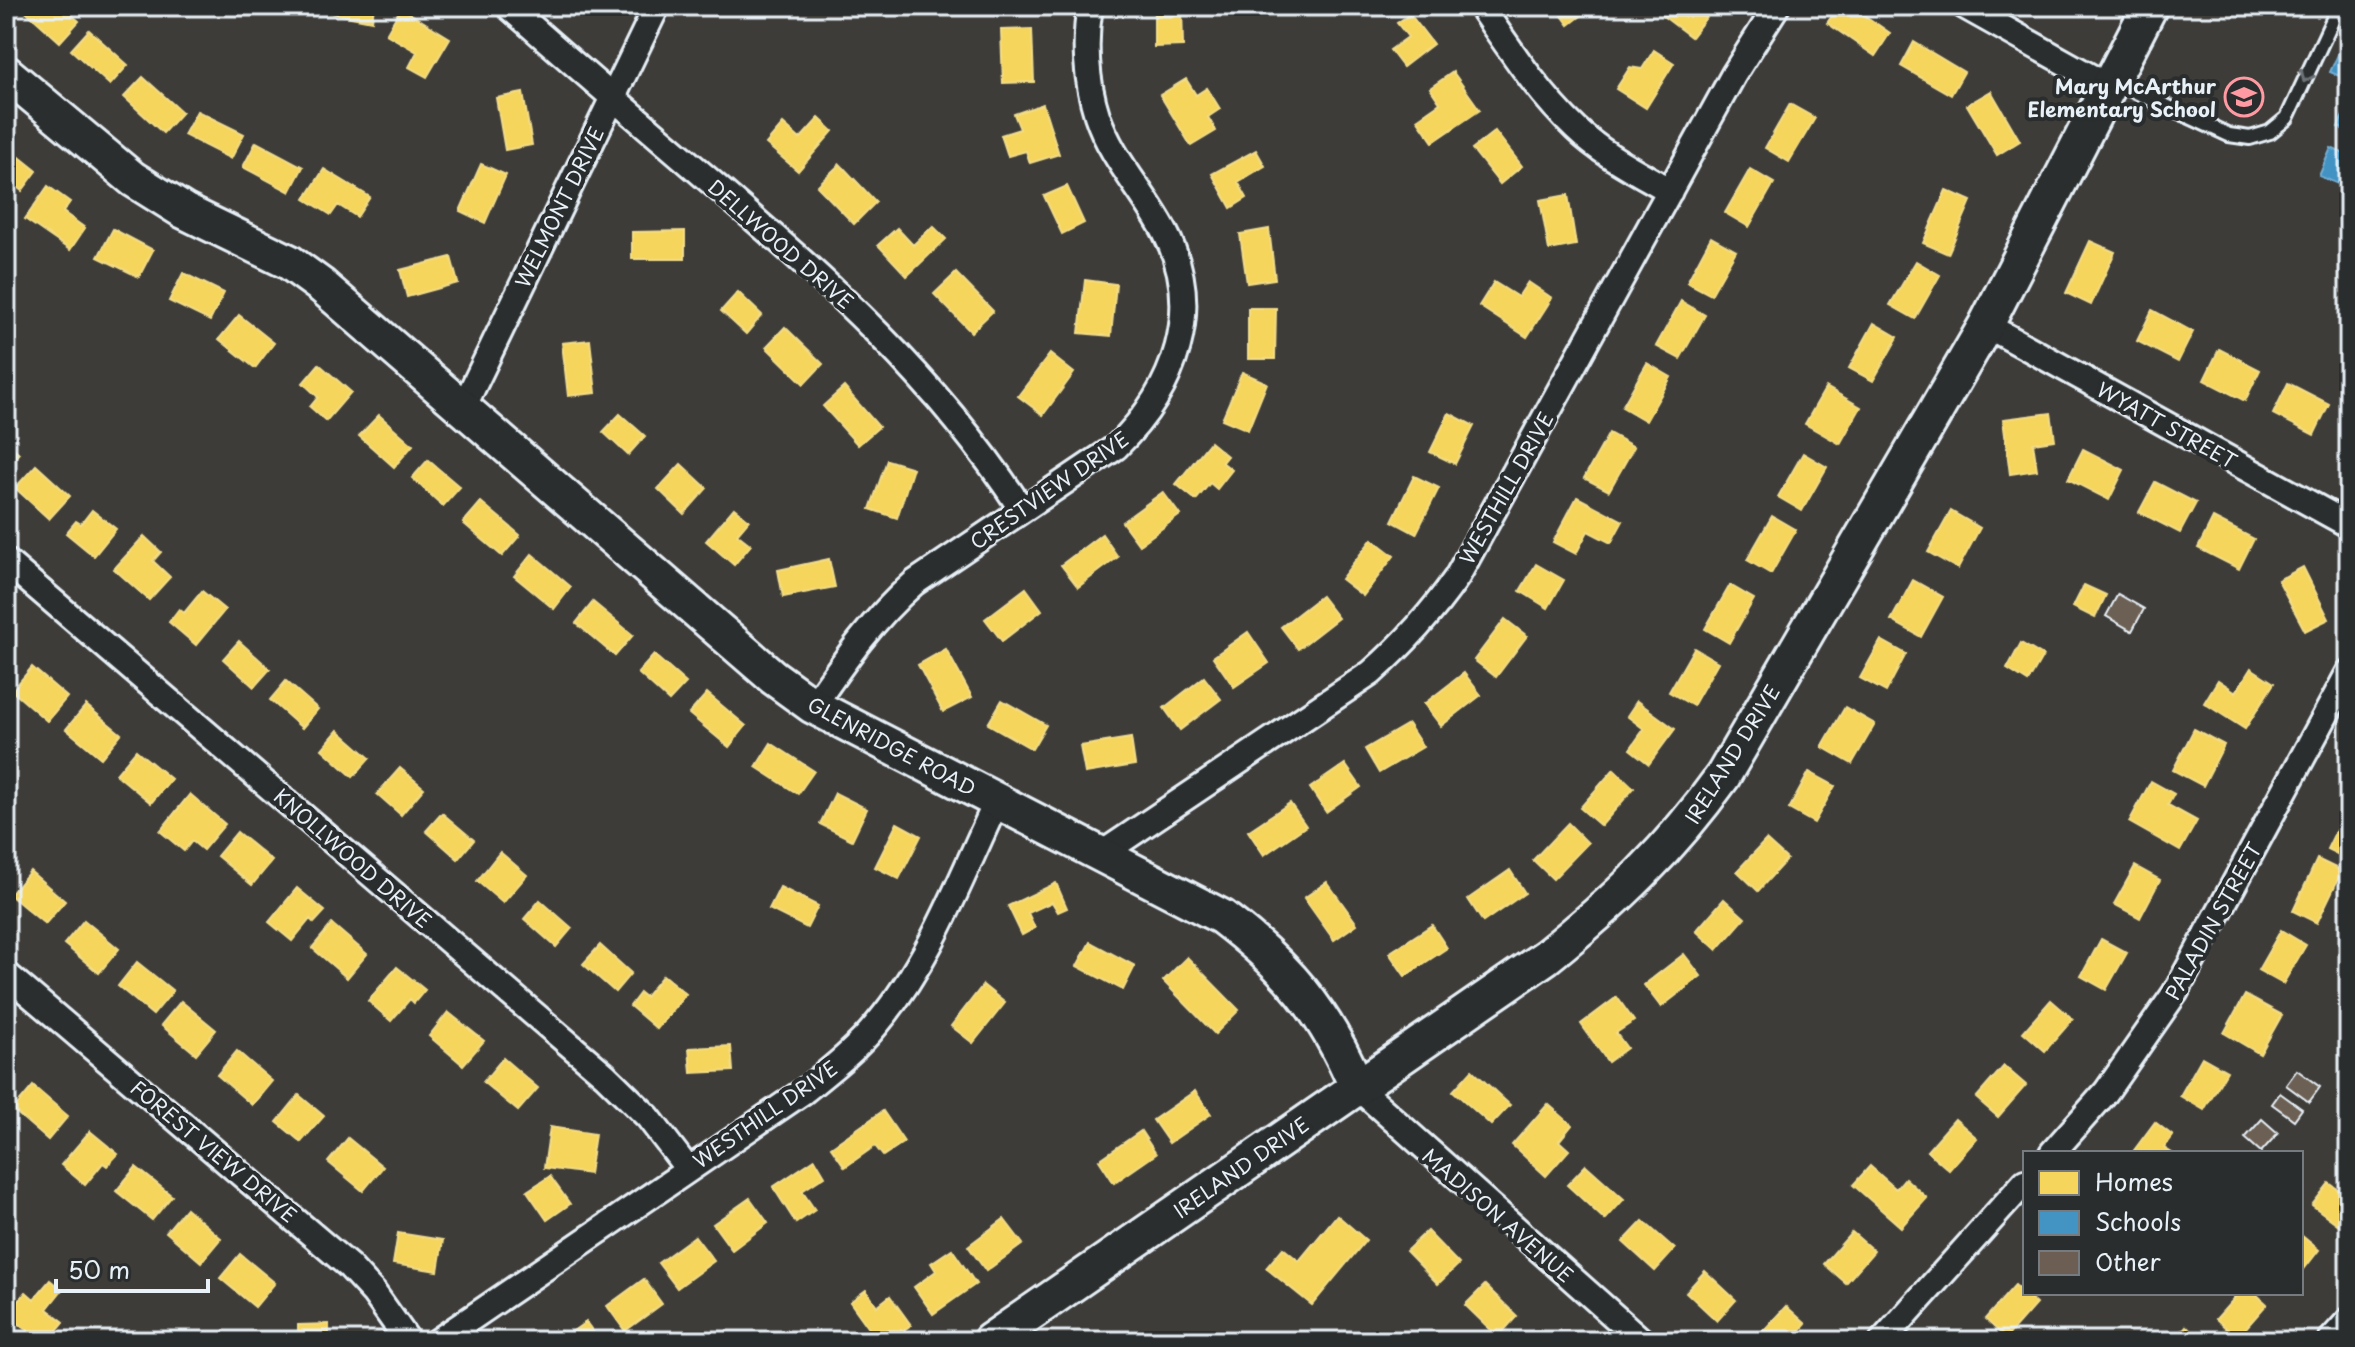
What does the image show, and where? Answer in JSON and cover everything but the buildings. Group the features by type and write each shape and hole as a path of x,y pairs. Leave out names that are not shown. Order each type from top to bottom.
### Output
{"main road":[{"name":"IRELAND DRIVE","path":"990,1341 1357,1087 1460,1020 1557,949 1611,905 1688,825 1723,776 1986,325 2150,6"},
{"name":"GLENRIDGE ROAD","path":"6,73 133,179 184,211 289,262 392,347 773,677 813,706 1190,897 1258,944 1318,1009 1357,1087"}],"street":[{"name":"DELLWOOD DRIVE","path":"508,6 825,280 881,334 982,449 1022,510"},
{"name":"WELMONT DRIVE","path":"463,408 657,6"},
{"name":"CRESTVIEW DRIVE","path":"813,706 861,635 886,608 914,583 1116,447 1139,425 1161,394 1181,338 1184,306 1174,252 1164,230 1108,142 1097,117 1087,58 1090,6"},
{"path":"1480,6 1533,81 1577,130 1603,151 1670,191"},
{"name":"WESTHILL DRIVE","path":"1103,853 1371,673 1406,642 1433,611 1457,577 1734,74 1777,6"},
{"path":"1964,6 2110,84"},
{"name":"WYATT STREET","path":"1986,325 2349,525"},
{"name":"KNOLLWOOD DRIVE","path":"6,561 605,1075 648,1117 687,1168"},
{"name":"PALADIN STREET","path":"2054,1151 2106,1092 2175,993 2349,672"},
{"name":"WESTHILL DRIVE","path":"438,1341 687,1168 804,1091 876,1026 921,962 997,801"},
{"name":"FOREST VIEW DRIVE","path":"6,974 349,1266 374,1293 408,1341"},
{"name":"MADISON AVENUE","path":"1357,1087 1642,1341"},
{"path":"1882,1341 2023,1184"},
{"path":"2330,1341 2349,1320"}],"lane":[{"path":"2110,84 2229,135 2250,138 2270,132 2287,118 2339,6"}],"place":[{"name":"Mary McArthur Elementary School","path":"2244,97"}]}
